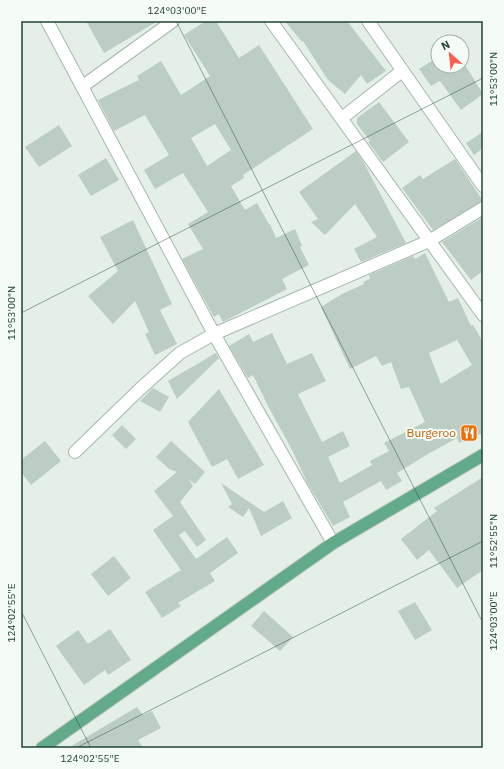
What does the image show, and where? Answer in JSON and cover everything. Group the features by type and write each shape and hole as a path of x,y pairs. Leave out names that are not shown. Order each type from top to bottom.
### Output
{"main road":[{"path":"42,748 333,543 483,455"}],"street":[{"path":"47,21 214,334 333,543"},
{"path":"82,86 173,21"},
{"path":"271,21 483,315"},
{"path":"368,21 483,186"},
{"path":"342,118 402,71"},
{"path":"75,452 140,389 180,353 214,334 429,241 483,208"}],"building":[{"path":"86,21 158,21 104,53"},
{"path":"206,21 216,21 239,58 259,45 313,129 243,175 244,178 231,186 245,210 257,203 270,224 276,238 295,229 302,246 300,247 309,265 282,279 287,289 223,322 219,314 214,317 182,259 203,249 188,224 208,212 183,173 155,189 144,170 169,155 145,115 114,131 98,100 139,80 137,76 161,61 181,95 210,76 184,35","holes":["215,124 231,150 207,166 191,138"]},
{"path":"285,21 347,21 386,71 367,84 361,75 345,94 328,80 303,41 302,42"},
{"path":"430,62 430,74 470,73 483,94 461,110 440,81 431,86 419,69"},
{"path":"379,102 409,142 383,162 357,124 357,118"},
{"path":"59,125 72,146 39,167 25,147"},
{"path":"483,132 483,148 474,155 466,143"},
{"path":"356,151 364,163 406,243 361,262 354,249 377,237 355,204 325,235 311,222 318,219 299,192"},
{"path":"106,158 119,180 91,196 78,175"},
{"path":"455,159 483,201 433,230 402,188 420,175 423,179"},
{"path":"483,217 483,271 471,280 442,242"},
{"path":"133,220 172,304 160,310 177,344 155,355 145,334 149,332 135,301 113,324 88,296 118,271 100,237"},
{"path":"425,253 449,302 458,298 471,326 473,325 483,342 483,433 459,443 457,438 428,454 397,473 402,481 386,490 381,481 343,502 350,517 333,526 308,484 253,375 248,378 229,346 249,334 253,342 272,333 287,364 312,353 326,381 298,394 322,442 343,431 350,446 328,457 340,483 372,465 370,461 389,451 384,443 425,422 409,387 401,389 391,362 382,366 376,356 350,369 321,307 342,294 364,284 363,282 370,279 369,275 413,256 415,259","holes":["457,340 472,365 441,384 429,353"]},
{"path":"216,353 219,358 177,399 168,381"},
{"path":"153,388 169,397 160,412 140,401"},
{"path":"219,389 264,465 238,479 227,459 212,467 188,422"},
{"path":"122,425 136,439 126,449 112,435"},
{"path":"45,441 61,461 31,485 21,472 21,460"},
{"path":"171,441 205,472 195,484 189,480 193,486 180,502 206,540 197,547 185,531 179,535 196,559 227,537 238,553 210,573 215,581 178,603 181,606 162,618 145,592 181,570 153,530 173,516 154,491 177,472 169,469 156,457"},
{"path":"483,477 483,570 457,588 429,550 417,560 401,539 437,511 434,508"},
{"path":"221,483 264,512 283,501 292,518 261,536 249,508 243,517 228,507 232,504"},
{"path":"114,556 131,578 108,596 91,574"},
{"path":"415,602 432,630 415,640 398,611"},
{"path":"264,611 293,637 280,651 251,626"},
{"path":"110,629 131,660 108,675 105,670 84,685 56,646 78,630 88,644"},
{"path":"137,707 143,715 152,711 161,728 138,740 143,748 68,748"}],"place":[{"name":"Burgeroo","path":"469,433"}]}
